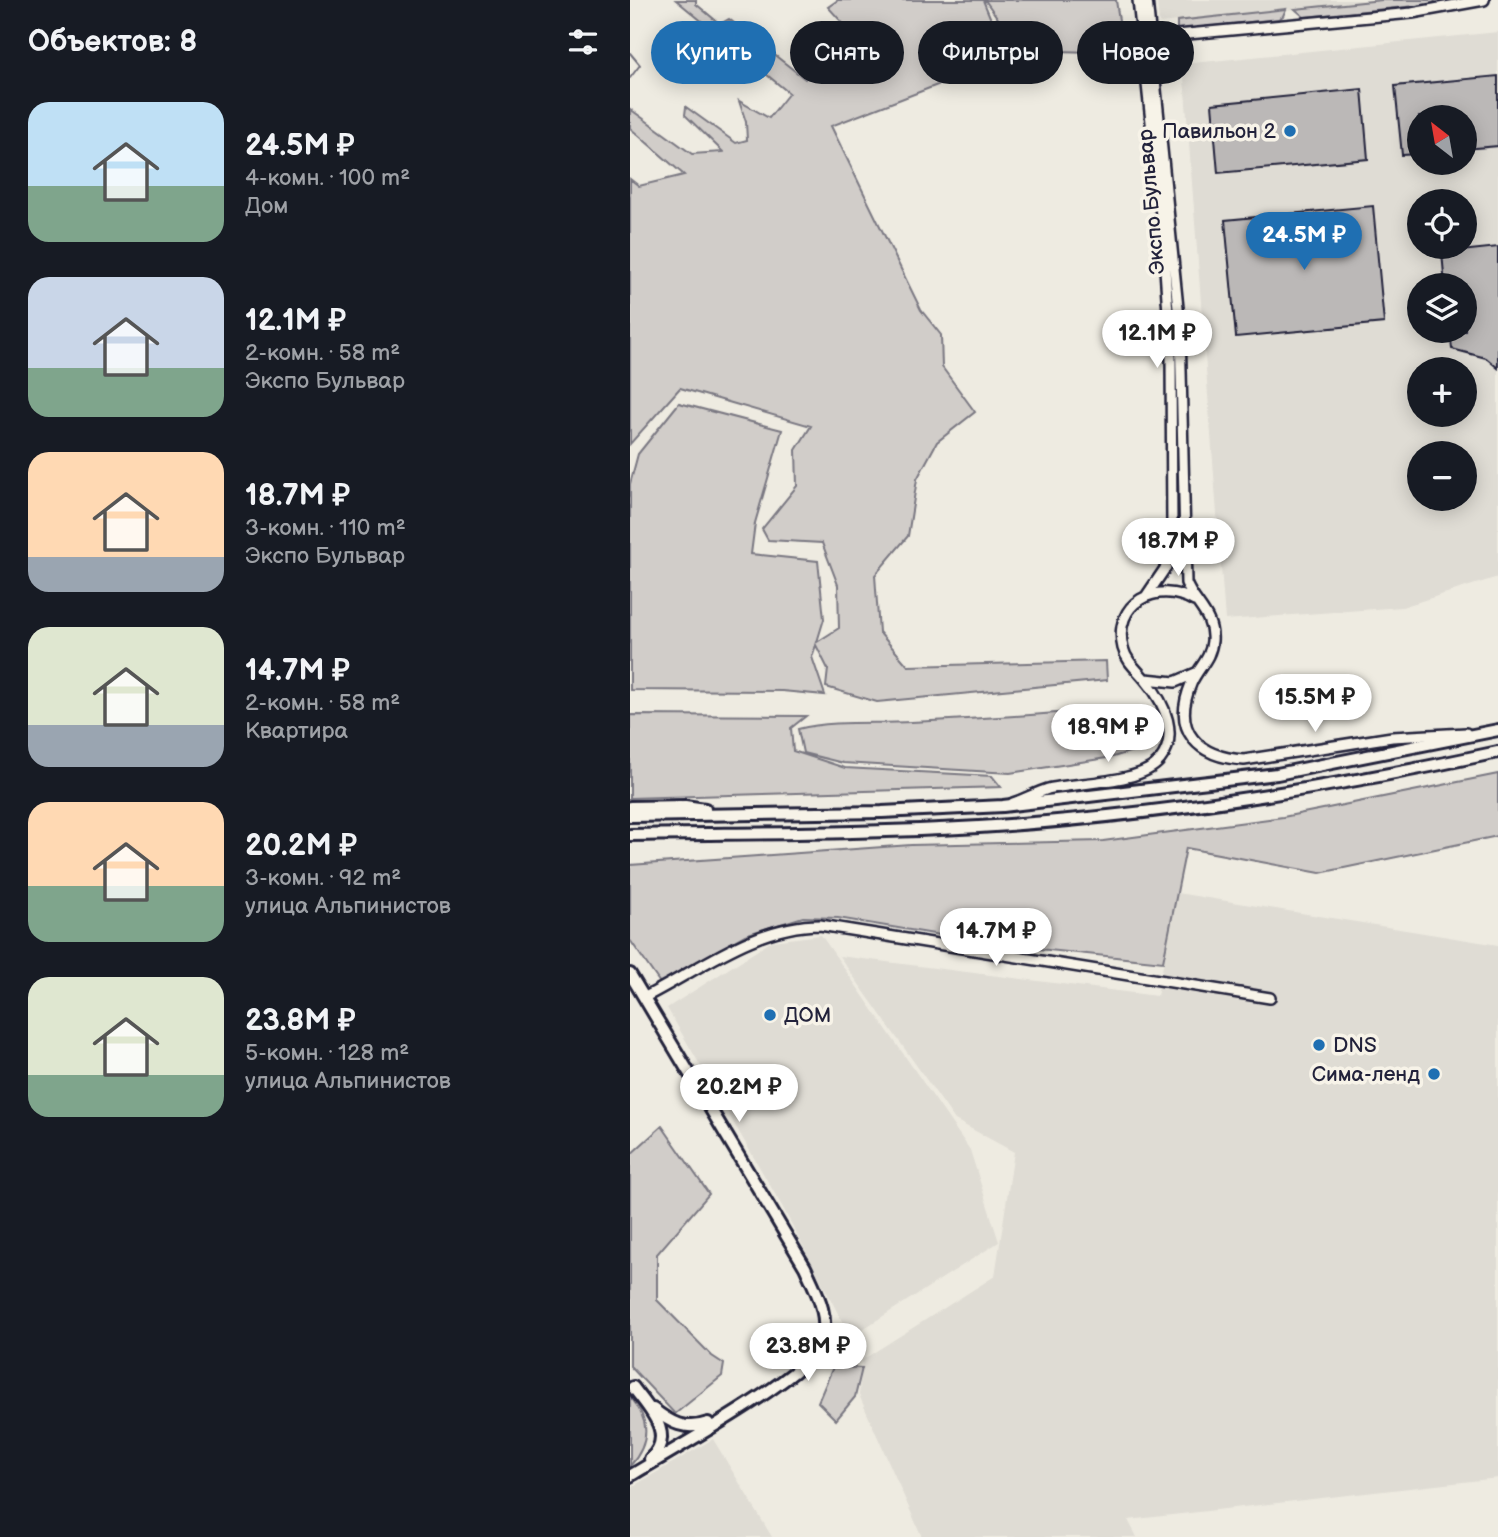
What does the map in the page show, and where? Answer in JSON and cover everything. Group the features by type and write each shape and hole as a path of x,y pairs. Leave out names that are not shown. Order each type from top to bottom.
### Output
{"main road":[{"path":"630,816 882,812 1003,806 1277,774 1498,730"},
{"path":"630,835 979,827 1172,809 1367,778 1498,752"},
{"path":"630,807 685,806 735,814"},
{"path":"630,842 710,839 744,833"},
{"path":"630,974 805,1267 819,1297 824,1318 822,1341 816,1354 788,1380 630,1476"},
{"path":"631,1385 684,1443"},
{"path":"630,1476 657,1451 662,1436 655,1418 631,1385"},
{"path":"651,1406 670,1423 695,1427 736,1410"}],"street":[{"name":"Экспо Бульвар","path":"1138,0 1143,21"},
{"name":"Экспо Бульвар","path":"1147,0 1147,21"},
{"path":"1194,34 1412,13 1484,0"},
{"name":"Экспо Бульвар","path":"1003,806 1046,790 1131,776 1157,764 1167,747 1169,729 1160,702 1128,660 1121,631 1130,609 1147,595 1166,567 1172,530 1171,370 1151,84"},
{"name":"Экспо Бульвар","path":"1152,84 1180,328 1185,576 1188,589 1210,624 1212,643 1206,661 1197,672 1187,696 1187,726 1197,745 1224,758 1256,758 1392,737 1483,733"},
{"path":"1147,595 1176,592 1201,606"},
{"path":"1145,679 1175,682 1197,672"},
{"path":"645,997 753,939 791,926 820,925 1270,998"}],"shaded area":[{"path":"676,0 696,0 696,4 716,21 702,21"},
{"path":"838,0 983,0 991,21 918,21 918,84 940,84 831,126 921,310 941,335 942,367 975,412 937,442 917,479 908,536 875,575 879,632 908,666 1106,661 1107,680 877,702 826,687 828,669 816,645 812,657 825,695 782,691 630,690 630,484 638,454 679,403 782,430 755,523 751,554 818,561 824,619 817,642 839,628 838,585 822,543 768,540 762,529 797,486 796,450 811,426 680,388 630,444 630,179 639,186 684,175 630,128 630,109 692,154 723,152 685,115 686,107 736,143 747,140 746,122 739,101 769,118 789,93 776,82 776,56 790,67 790,84 904,84 904,21 841,21 828,7"},
{"path":"985,0 1116,0 1119,21 1077,21 1077,52 1063,51 1063,21 1000,21"},
{"path":"1157,0 1382,0 1178,21 1159,21"},
{"path":"1382,0 1434,0 1436,4 1304,17 1295,9"},
{"path":"1286,9 1278,19 1194,28 1194,21 1177,21"},
{"path":"1498,32 1498,577 1402,607 1225,620 1185,84 1194,84 1194,63"},
{"path":"1110,708 1137,709 1142,748 1113,757 1010,773 843,763 803,753 798,729 840,723 961,720"},
{"path":"630,715 806,716 791,728 793,751 845,768 992,776 1001,787 630,798"},
{"path":"1498,774 1498,836 1320,873 1186,848 1163,962 1000,945 838,918 803,917 745,935 660,983 630,940 630,865 911,845 1103,841 1283,817"},
{"path":"1177,893 1498,945 1498,1478 1128,1520 1137,1537 922,1537 859,1395 862,1360 995,1276 1014,1152 955,1120 839,956 1157,996"},
{"path":"821,935 970,1150 999,1242 852,1336 782,1206 667,1008 772,941"},
{"path":"662,1126 709,1194 657,1254 657,1300 712,1356 724,1364 722,1376 675,1414 630,1366 630,1155"},
{"path":"833,1367 862,1368 855,1397 836,1420 818,1402"},
{"path":"630,1396 644,1422 645,1440 630,1466"},
{"path":"713,1439 772,1537 630,1537 630,1488"}],"building":[{"path":"1498,76 1498,146 1477,148 1477,105 1407,105 1407,155 1402,155 1395,86"},
{"name":"Павильон 2","path":"1362,89 1368,159 1218,173 1212,104"},
{"path":"1373,206 1384,323 1236,337 1225,220"},
{"path":"1498,247 1498,368 1486,358 1452,349 1451,343 1477,343 1477,273 1444,273 1443,259 1477,259 1477,249"}],"waterway":[{"path":"630,53 640,65 630,78"}],"place":[{"name":"Павильон 2","path":"1290,131"},
{"name":"ДОМ","path":"770,1015"},
{"name":"DNS","path":"1319,1045"},
{"name":"Сима-ленд","path":"1434,1074"}]}
